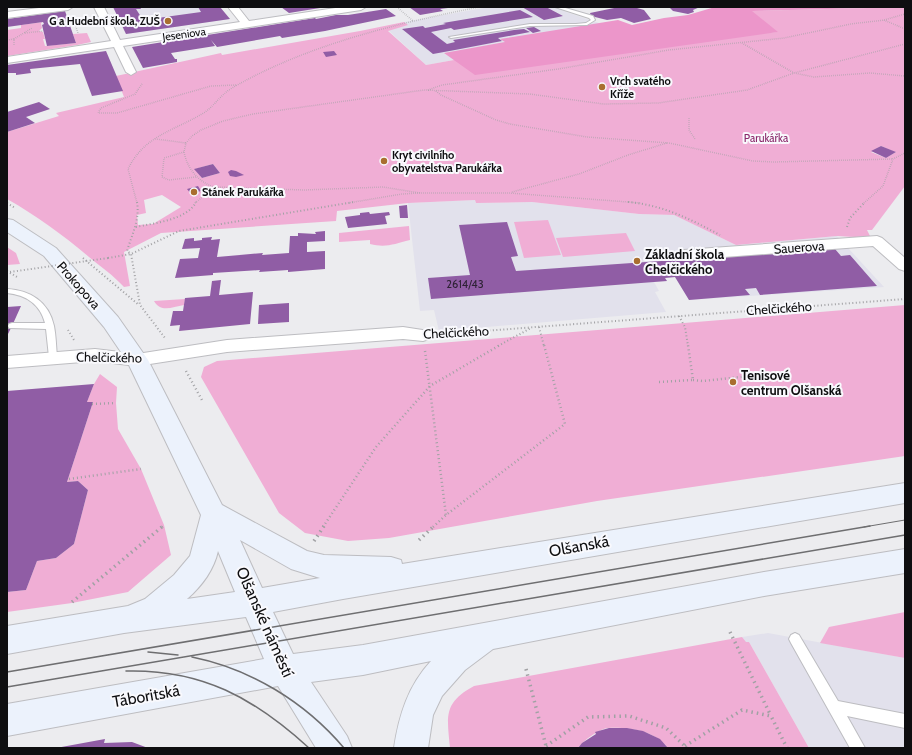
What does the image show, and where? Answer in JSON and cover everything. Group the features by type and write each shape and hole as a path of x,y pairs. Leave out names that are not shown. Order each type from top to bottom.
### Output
{"street":[{"path":"99,7 131,72"},
{"path":"233,7 247,25"},
{"name":"Jeseniova","path":"7,60 361,7"},
{"path":"7,15 70,11"},
{"name":"Prokopova","path":"7,224 50,252 110,322 137,360"},
{"name":"Sauerova","path":"684,256 877,241 905,266"},
{"name":"Chelčického","path":"7,362 95,355 137,360 227,346 403,333 423,335"},
{"name":"Olšanské náměstí","path":"137,360 215,513 284,670 335,748"},
{"name":"Olšanská","path":"254,604 343,586 833,503 905,493"},
{"path":"124,620 155,608 184,584 202,562 215,513 300,562 324,567 441,570"},
{"path":"284,670 363,660 764,584 905,561"},
{"path":"7,640 124,620 254,604"},
{"path":"411,748 419,706 430,687 458,656 474,645 492,636"},
{"name":"Táboritská","path":"7,720 284,670"}],"lane":[{"path":"451,37 530,25 562,26 586,24 593,20 591,17 557,7"},
{"path":"7,292 27,295 41,305 50,326 53,358"},
{"path":"12,326 50,326"},
{"path":"794,638 858,748"},
{"path":"835,707 905,721"}],"path":[{"path":"397,7 414,21"},
{"path":"140,305 131,254 128,252 130,239 136,227 138,211 128,173 130,164 133,160 155,139 172,127 204,112 218,98 238,85 284,63 325,47 414,21 480,7"},
{"path":"70,11 78,33"},
{"path":"427,90 432,87 442,85 558,69 668,50 784,38 851,24 884,20 905,14"},
{"path":"884,20 905,29"},
{"path":"14,39 34,27"},
{"path":"22,34 43,31"},
{"path":"742,43 794,73 814,77 870,73 905,76"},
{"path":"420,193 383,187 304,190 214,187 202,183 196,177 184,152 186,143 190,137 203,128 239,117 412,91 427,90 530,94 596,104 651,104 747,90 774,82 794,73 905,44"},
{"path":"142,82 135,94 101,108 98,113 117,113 211,86 238,85"},
{"path":"436,91 441,95 496,120 520,127 587,137 668,143 734,157 774,162 894,159 905,153"},
{"path":"689,118 689,130 695,139"},
{"path":"155,139 186,143"},
{"path":"509,193 579,174 628,155 668,143"},
{"path":"184,152 164,158 162,177 169,180 196,177"},
{"path":"846,229 850,218 856,209 883,186 894,159"},
{"path":"136,227 170,220 190,210 196,202 214,187"},
{"path":"8,272 131,254 170,234 180,231 420,193 509,193 609,200 660,206 688,217 720,235 727,237"},
{"path":"105,276 140,305 178,354 202,400"},
{"name":"Chelčického","path":"423,335 905,299"},
{"path":"679,316 685,327 693,380"},
{"path":"314,542 376,447 430,386 474,358 534,327"},
{"path":"420,540 446,515 565,424 539,327"},
{"path":"423,335 446,515"},
{"path":"659,382 693,380 703,381 750,376"},
{"path":"92,404 116,403"},
{"path":"69,479 141,469"},
{"path":"70,607 72,603 164,525"},
{"path":"730,632 787,748"},
{"path":"526,669 546,747 588,717 629,716 666,728 686,747 742,710 771,716"}],"shaded area":[{"name":"G a Hudební škola, ZUŠ","path":"113,7 220,7 230,19 126,34"},
{"path":"489,7 555,7 671,47 454,60 426,65 388,30 407,25 404,22"},
{"path":"715,7 902,7 752,11 778,32 475,75 444,53 505,42 500,39 618,20 632,25 664,18 688,15"},
{"name":"Základní škola Chelčického","path":"475,200 476,203 532,202 639,214 674,215 736,245 837,236 884,287 689,300 675,277 665,278 667,281 654,282 659,291 655,292 666,312 439,331 434,310 420,311 408,203"},
{"path":"768,633 905,658 905,748 809,748 749,642 746,643 742,637"}],"green space":[{"name":"Parukářka","path":"905,7 905,186 872,230 867,230 871,238 837,236 736,245 674,215 639,214 532,202 476,203 475,200 408,203 337,211 336,221 161,233 124,252 130,286 124,287 60,233 7,199 7,132 59,116 56,113 124,97 116,76 221,53 222,55 404,22 408,25 388,31 426,65 454,60 777,32 751,11","holes":["881,146 895,152 896,152 886,158 871,152","213,164 220,173 202,178 195,169","162,195 181,207 153,224 138,225 137,215 146,213 144,200"]},
{"path":"43,22 41,23 42,28 39,31 43,32 45,46 76,43 73,34 87,33 91,42 7,56 7,30 21,28 21,25"},
{"path":"548,220 561,255 524,258 514,222"},
{"path":"409,226 410,240 395,244 385,246 376,245 370,244 370,240 339,242 339,233"},
{"path":"626,233 635,251 563,257 556,238"},
{"path":"7,247 16,253 20,264 7,265"},
{"path":"185,299 184,305 167,308 160,307 154,301"},
{"path":"905,305 905,456 597,501 389,538 348,541 305,533 279,513 201,377 204,367 217,361"},
{"path":"100,374 117,387 116,403 118,429 141,469 164,525 171,555 128,592 72,603 7,612 7,592 26,590 37,561 56,558 74,544 88,490 78,481 67,482 93,402 87,402 94,384"},
{"path":"905,612 905,658 820,643 829,627"},
{"path":"742,637 746,642 749,642 809,748 668,748 656,737 648,733 624,728 608,728 587,739 578,748 450,748 448,727 449,711 457,698 474,686"}],"building":[{"name":"G a Hudební škola, ZUŠ","path":"113,7 140,7 141,9 136,9 143,20 201,12 198,7 220,7 230,19 126,34"},
{"path":"281,7 320,7 320,8 289,13"},
{"path":"409,7 448,8 440,9 443,11 420,15"},
{"path":"522,7 546,7 563,16 544,20"},
{"path":"619,7 644,10 651,19 634,23 621,18 607,20 591,16 590,13"},
{"path":"669,7 700,7 693,10 694,12 688,14 673,11"},
{"path":"386,9 396,16 325,31 282,38 280,36 217,47 211,40 215,46 171,53 175,59 177,59 177,62 143,68 132,47 315,18"},
{"path":"520,10 533,17 454,30 451,28 431,32 447,44 455,42 453,40 514,30 524,29 530,32 498,38 502,41 433,54 402,29 423,26 425,28 446,24 443,23"},
{"path":"65,11 76,43 47,46 42,25 44,24 43,22 7,27 7,19"},
{"path":"534,27 541,31 533,33 526,28"},
{"path":"106,51 123,91 92,96 80,64 30,69 31,73 16,75 16,73 7,73 7,65"},
{"path":"334,51 337,55 326,57 323,52"},
{"path":"39,102 50,109 26,117 35,123 7,132 7,112"},
{"path":"881,146 896,152 886,158 871,151"},
{"path":"213,164 220,173 202,178 194,169"},
{"path":"231,170 244,175 236,177 230,176 228,172"},
{"path":"198,186 201,191 191,194 187,189"},
{"path":"407,205 408,218 400,218 399,206"},
{"path":"369,212 370,214 389,212 390,215 385,216 387,224 348,228 345,217"},
{"path":"507,222 518,256 511,257 516,271 835,249 841,256 850,255 877,286 760,295 756,288 745,289 750,295 689,300 675,277 665,278 667,281 431,299 428,278 470,275 459,225"},
{"path":"325,231 325,241 307,242 307,252 325,251 325,269 288,272 288,270 259,272 260,270 213,273 213,275 175,278 180,259 198,258 200,248 182,249 185,239 194,238 194,241 212,237 211,240 220,239 217,257 263,253 262,255 289,253 290,236 298,236 298,233 316,234 315,232"},
{"path":"221,280 219,295 253,292 250,324 179,331 180,325 170,326 173,311 183,311 185,298 210,296 212,281"},
{"path":"289,303 289,322 258,324 259,305"},
{"path":"21,306 12,326 7,336 7,307"},
{"path":"94,384 87,402 93,402 67,482 78,481 88,490 74,544 56,558 37,561 26,590 7,592 7,391"},
{"path":"609,728 627,728 643,731 660,739 668,748 578,748 582,743 596,734 595,732"},
{"path":"105,739 104,743 132,742 148,748 56,748"}],"tram line":[{"path":"864,527 905,520"},
{"path":"7,672 870,526"},
{"path":"7,687 905,535"},
{"path":"148,652 178,655"},
{"path":"192,657 214,662 235,670 276,690 312,716 329,731 344,748"},
{"path":"126,671 179,675 203,681 225,690 247,701 268,715 309,748"}],"place":[{"name":"G a Hudební škola, ZUŠ","path":"168,21"},
{"name":"Vrch svatého Kříže","path":"602,87"},
{"name":"Kryt civilního obyvatelstva Parukářka","path":"384,161"},
{"name":"Stánek Parukářka","path":"194,192"},
{"name":"Základní škola Chelčického","path":"637,261"},
{"name":"Tenisové centrum Olšanská","path":"733,382"}]}
